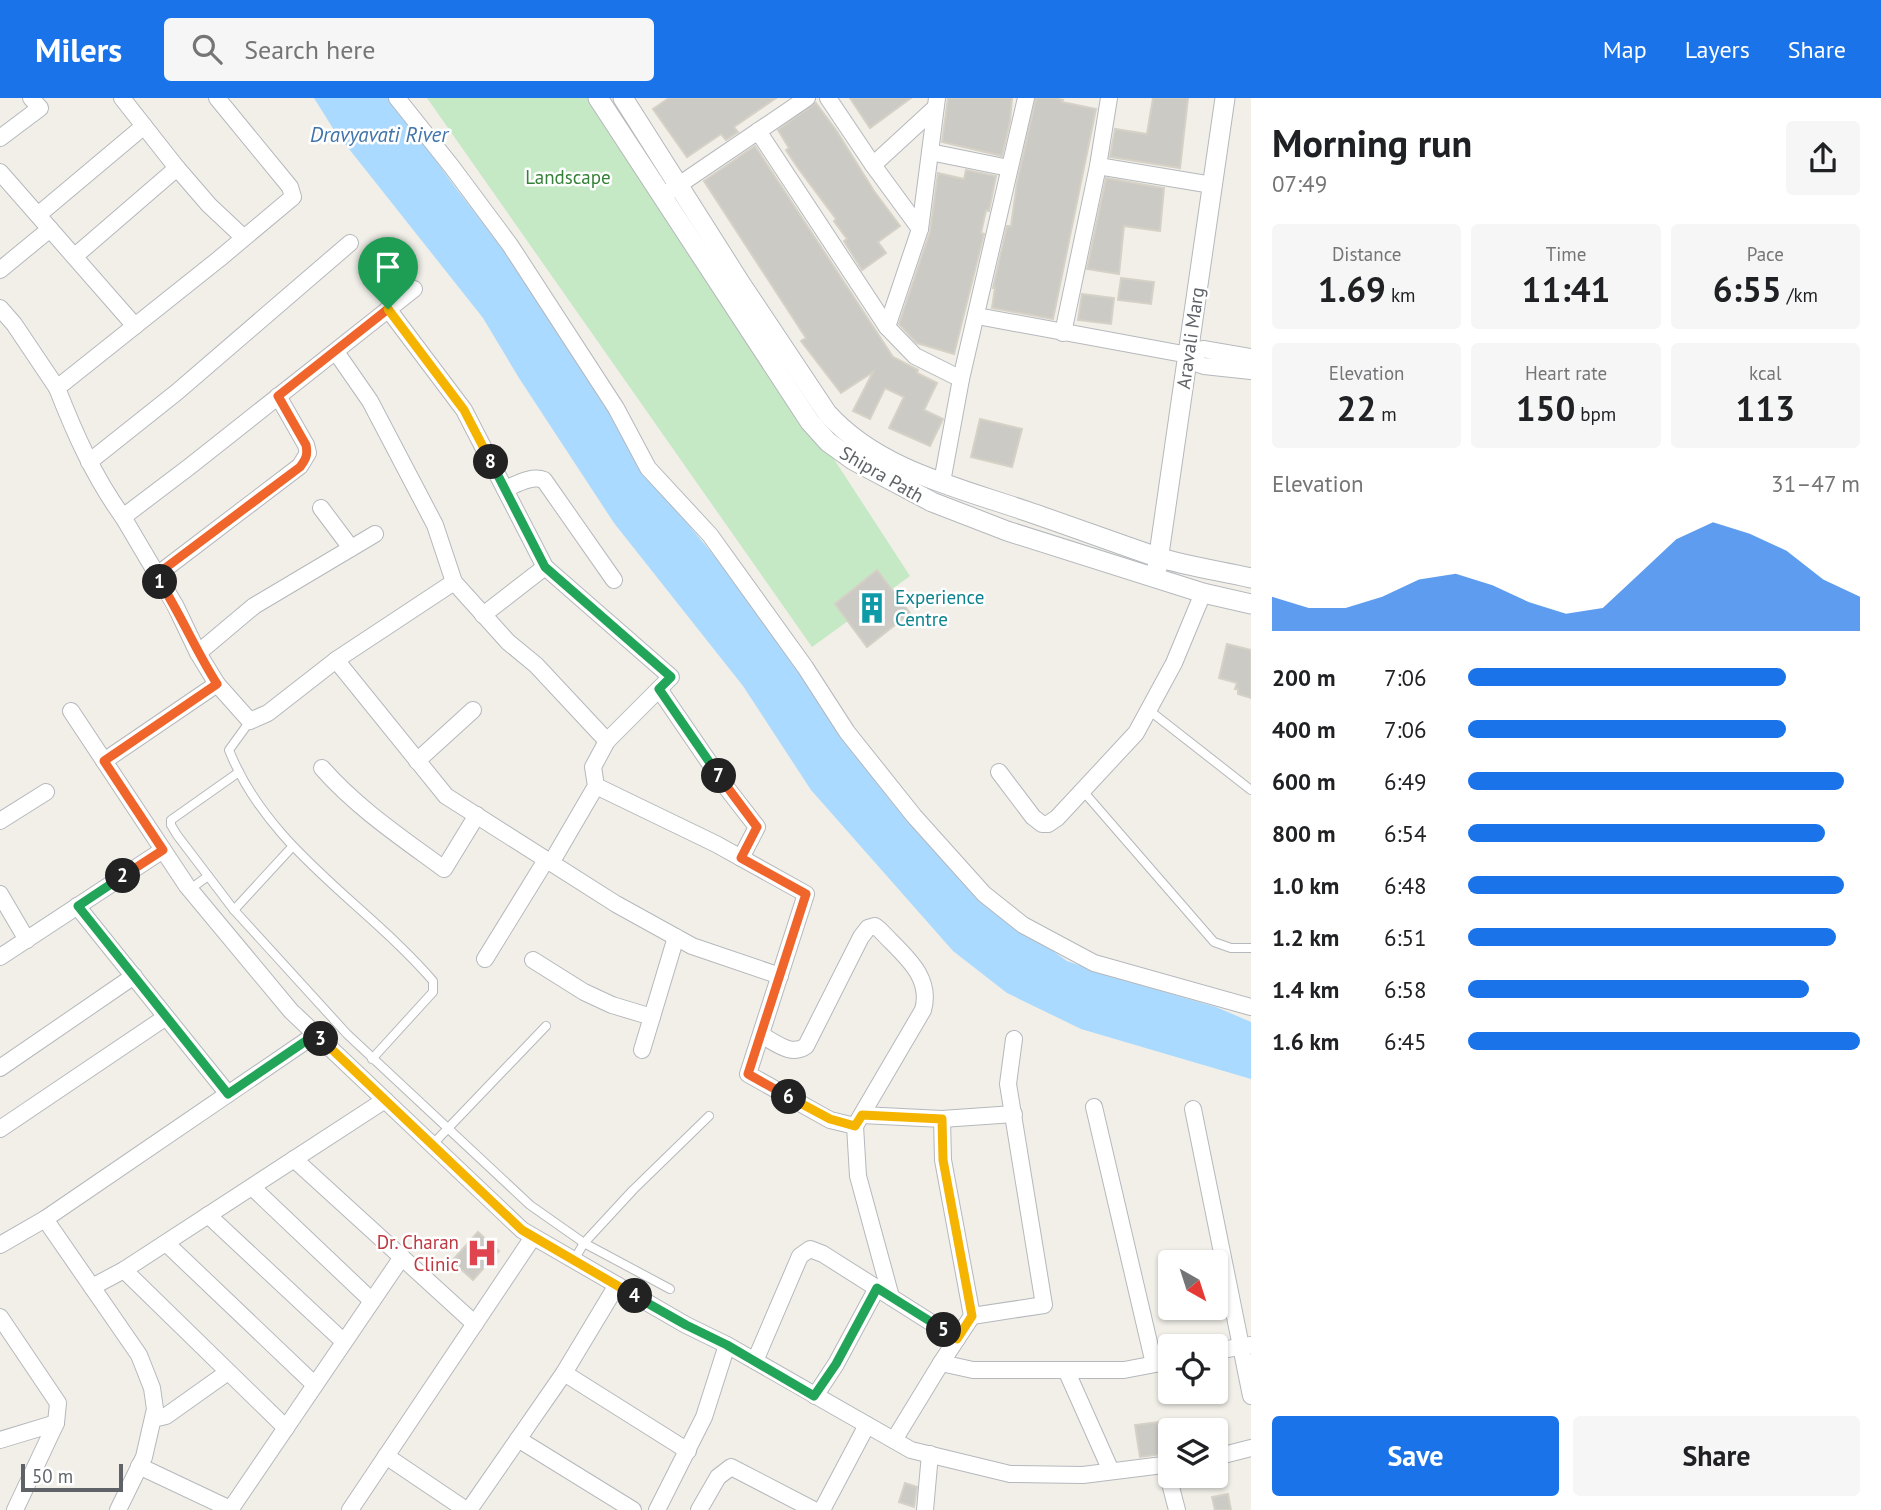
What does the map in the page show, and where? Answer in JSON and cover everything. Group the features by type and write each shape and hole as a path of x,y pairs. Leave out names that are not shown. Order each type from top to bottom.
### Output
{"street":[{"path":"122,98 209,205 243,237"},
{"path":"57,388 291,201 292,192 217,98"},
{"path":"397,98 510,245 616,408 648,468 710,535 805,667 847,732 914,816 984,894 1023,925 1094,963 1251,1007"},
{"name":"Shipra Path","path":"598,98 810,422 828,443 853,460 932,502 1007,531 1203,593 1251,604"},
{"path":"662,198 807,98"},
{"path":"828,98 920,229"},
{"path":"942,482 961,379 1027,98"},
{"path":"1063,333 1098,166 1109,98"},
{"name":"Aravali Marg","path":"1154,578 1160,557 1191,355 1212,184 1226,98"},
{"name":"Shipra Path","path":"629,100 741,285 827,413 841,429 862,445 902,467 942,482 1160,557 1251,578"},
{"path":"0,138 41,102"},
{"path":"887,327 920,229 936,103"},
{"path":"873,165 936,103"},
{"path":"38,215 144,126"},
{"path":"758,131 887,327 915,356 961,379"},
{"path":"930,152 1009,168"},
{"path":"1098,166 1212,184"},
{"path":"75,256 177,168"},
{"path":"0,172 135,326"},
{"path":"0,270 50,229"},
{"path":"89,462 177,392 351,243"},
{"path":"123,517 414,289"},
{"path":"0,308 14,324 57,388 89,462 175,605 198,653 217,684 250,721 268,713 336,660 454,582"},
{"path":"388,309 464,410 545,567 671,677 607,741 593,767 596,786 485,959"},
{"path":"977,316 1191,355 1203,349 1251,357"},
{"path":"336,352 370,401 435,525 454,582 508,642 536,665 607,741"},
{"path":"1191,355 1198,364 1204,366 1251,371"},
{"path":"156,575 306,460 306,445 278,396"},
{"path":"505,489 531,479 544,480 614,580"},
{"path":"321,508 351,548"},
{"path":"198,653 254,606 375,534"},
{"path":"483,615 545,567"},
{"path":"999,772 1032,817 1042,824 1048,824 1057,818 1136,733 1174,663 1203,593"},
{"path":"336,660 446,796 548,862 692,946 780,976"},
{"path":"104,761 217,684"},
{"path":"659,689 757,827 741,858"},
{"path":"417,761 472,710"},
{"path":"71,711 190,890 291,1011 522,1230 911,1450 1010,1474 1083,1475 1158,1465"},
{"path":"323,768 335,783 372,814 444,869 477,815"},
{"path":"596,786 741,858 806,894 748,1074 830,1119 942,1119 1014,1115"},
{"path":"0,821 46,792"},
{"path":"0,957 163,850"},
{"path":"0,894 27,940"},
{"path":"78,906 228,1094"},
{"path":"761,1035 792,1051 799,1051 806,1046 868,928 875,926 880,930 920,973 925,987 923,1010 859,1120 858,1176 884,1293 814,1396"},
{"path":"642,1050 676,937"},
{"path":"533,960 593,996 612,1005 652,1017"},
{"path":"0,1068 134,976"},
{"path":"0,1129 166,1017"},
{"path":"0,1245 45,1219 316,1034"},
{"path":"972,1316 1044,1305 1008,1084 1014,1039"},
{"path":"92,1287 124,1270 385,1100"},
{"path":"1094,1107 1154,1364"},
{"path":"1193,1109 1246,1346 1251,1396"},
{"path":"894,1440 972,1316 943,1160 942,1119"},
{"path":"294,1159 475,1324"},
{"path":"252,1187 372,1301"},
{"path":"208,1215 344,1342"},
{"path":"45,1219 139,1355 152,1388 155,1409 153,1419 139,1466 118,1510"},
{"path":"350,1510 533,1237"},
{"path":"166,1243 315,1385"},
{"path":"755,1361 803,1252 810,1250 823,1254 957,1339"},
{"path":"139,1466 230,1510 402,1257"},
{"path":"124,1270 286,1428"},
{"path":"386,1456 467,1510 564,1373 617,1285"},
{"path":"0,1317 58,1403 56,1423 16,1510"},
{"path":"0,1348 15,1339"},
{"path":"657,1510 705,1417 727,1345"},
{"path":"1228,1350 1246,1346"},
{"path":"940,1363 974,1370 1124,1370 1158,1363"},
{"path":"1066,1370 1111,1471"},
{"path":"153,1419 166,1416 228,1372"},
{"path":"564,1373 688,1451"},
{"path":"0,1440 56,1423"},
{"path":"822,1510 866,1425"},
{"path":"518,1439 633,1510"},
{"path":"1228,1454 1251,1448"},
{"path":"925,1510 930,1454"},
{"path":"699,1510 718,1476 731,1467 814,1510"},
{"path":"1173,1488 1177,1510"}],"lane":[{"path":"1150,711 1251,790"},
{"path":"250,721 229,750 251,793 292,847 412,956 433,981 433,992 372,1059"},
{"path":"239,772 171,820 177,835 234,910 372,1059 530,1205 584,1243 670,1289"},
{"path":"1083,791 1214,942 1231,948 1251,948"},
{"path":"234,910 292,847"},
{"path":"190,890 208,876"},
{"path":"432,1145 545,1026"},
{"path":"574,1260 584,1243 652,1170 709,1116"}],"green space":[{"name":"Landscape","path":"427,98 599,98 910,576 812,647"}],"water":[{"name":"Dravyavati River","path":"314,98 391,98 455,187 537,293 667,499 771,624 1001,914 1067,961 1216,1007 1251,1022 1251,1079 1081,1029 1007,993 953,951 811,790 743,686 614,523 483,318 334,130"}],"building":[{"path":"669,98 776,98 734,127 738,132 726,140 721,134 687,157 653,109"},
{"path":"850,98 911,98 870,128"},
{"path":"948,98 1012,98 1002,156 942,142"},
{"path":"1036,98 1054,98 1096,109 1053,319 992,308 993,288 1007,226 1011,226 1017,183"},
{"path":"1153,98 1188,98 1180,168 1110,157 1115,129 1147,134"},
{"path":"816,103 900,226 878,242 886,253 862,270 844,241 847,239 834,221 836,219 786,150 789,148 778,130"},
{"path":"755,146 893,357 937,383 924,410 943,419 930,446 889,428 904,397 885,388 870,419 853,411 873,372 841,393 801,341 806,338 704,181"},
{"path":"966,170 996,176 954,354 917,343 899,324 930,232 938,173 964,179"},
{"path":"1106,178 1164,188 1160,231 1124,226 1119,274 1087,269"},
{"path":"1121,278 1154,282 1151,304 1118,300"},
{"path":"1082,294 1114,298 1111,324 1078,320"},
{"path":"980,419 1022,429 1012,467 971,457"},
{"name":"Experience Centre","path":"877,570 910,613 867,647 835,604"},
{"path":"1227,644 1251,650 1251,698 1238,694 1238,689 1235,689 1237,683 1219,678"},
{"path":"478,1232 499,1251 473,1280 452,1261"},
{"path":"1158,1422 1158,1455 1140,1457 1135,1425"},
{"path":"905,1483 917,1487 914,1507 899,1502"},
{"path":"1228,1494 1231,1510 1215,1510 1212,1497"}],"place":[{"name":"Experience Centre","path":"872,608"},
{"name":"Dr. Charan Clinic","path":"482,1253"}],"route":[{"path":"388,309 464,410 545,567 671,677 659,689 757,827 741,858 806,894 748,1074 830,1119 855,1126 862,1115 942,1119 943,1160 972,1316 957,1339 877,1288 836,1364 814,1396 522,1230 316,1034 228,1094 78,906 163,850 104,761 217,684 156,575 300,467 308,453 306,445 278,396 388,309"}]}
